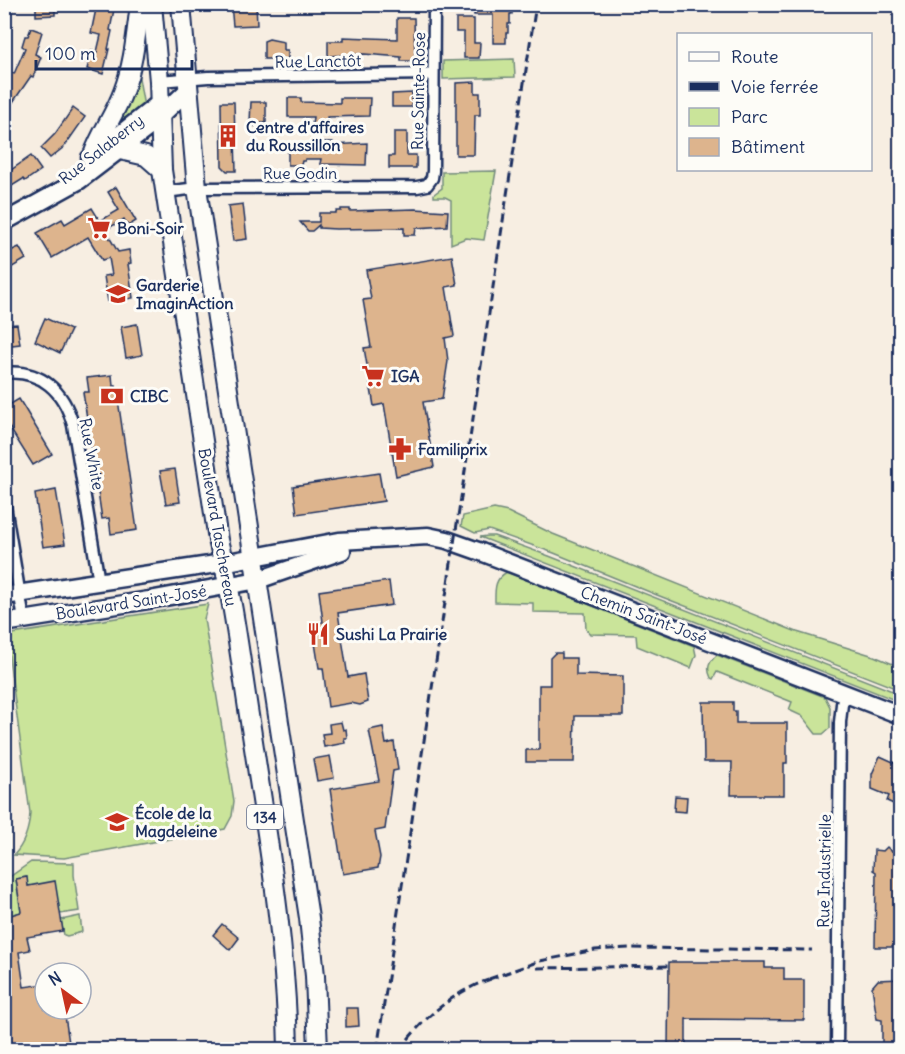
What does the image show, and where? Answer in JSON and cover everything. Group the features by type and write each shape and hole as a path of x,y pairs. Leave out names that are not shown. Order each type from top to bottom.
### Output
{"main road":[{"path":"93,155 100,135 126,86 132,63 140,4"},
{"name":"Boulevard Taschereau","path":"152,4 159,81 162,170 255,757 281,940 288,1050"},
{"name":"Boulevard Taschereau","path":"181,4 192,82 197,188 285,751 311,936 318,1050"},
{"path":"120,150 146,156 162,170"},
{"path":"255,757 285,751"},
{"path":"281,940 311,936"}],"street":[{"path":"4,12 7,4"},
{"name":"Rue Sainte-Rose","path":"432,178 434,4"},
{"name":"Rue Lanctôt","path":"159,81 192,82 433,74"},
{"name":"Rue Salaberry","path":"9,219 80,180 120,150 160,109 192,82"},
{"name":"Rue Salaberry","path":"9,219 93,155 160,109"},
{"name":"Rue Godin","path":"165,192 197,188 420,187 427,185 432,178"},
{"name":"Rue White","path":"4,373 25,373 41,379 55,390 68,411 73,425 99,582"},
{"path":"4,500 12,595 24,620"},
{"name":"Chemin Saint-José","path":"254,557 339,541 428,536 459,544 900,715"},
{"name":"Chemin Saint-José","path":"258,580 325,555 383,539"},
{"name":"Boulevard Saint-José","path":"12,595 254,557"},
{"name":"Boulevard Saint-José","path":"4,623 258,580"},
{"name":"Rue Industrielle","path":"837,1050 840,722 846,693"}],"green space":[{"path":"514,59 515,77 443,79 443,61"},
{"path":"138,72 144,107 108,137"},
{"path":"496,171 484,240 466,238 451,244 451,200 445,197 434,197 434,194 442,188 442,172"},
{"path":"494,509 508,512 553,534 797,632 874,656 900,667 900,690 554,553 489,530 475,533 461,526 463,516"},
{"path":"494,536 900,694 900,702 480,537"},
{"path":"507,572 694,646 696,655 691,668 637,646 636,635 590,634 586,629 585,613 533,612 533,603 495,602 497,581"},
{"path":"208,604 204,619 234,801 232,816 225,829 64,858 14,855 26,836 30,813 6,635"},
{"path":"717,655 825,697 830,707 830,728 823,734 816,734 802,716 789,710 792,702 717,672 713,679 711,678 709,665"},
{"path":"31,862 74,863 79,911 60,914 31,902 26,877 16,879 21,912 5,917 4,881"},
{"path":"80,916 82,932 64,935 61,920"}],"building":[{"path":"36,4 55,4 55,15 36,16"},
{"path":"97,4 115,4 103,74 87,69 92,50 97,52 101,35 91,33"},
{"path":"231,4 256,4 257,25 233,26"},
{"path":"474,4 512,4 506,43 493,43 493,15 474,15"},
{"path":"397,18 414,18 415,61 401,61 401,57 364,54 328,56 328,41 343,41 343,37 397,39"},
{"path":"456,19 474,19 474,43 480,43 479,58 464,58 464,32 456,32"},
{"path":"31,28 42,32 35,54 41,57 33,77 31,76 4,115 4,78 9,71 14,74 25,48 22,46 25,36 28,36"},
{"path":"269,39 284,42 284,50 288,50 288,59 264,59 264,41"},
{"path":"475,82 475,93 480,93 480,115 475,115 474,155 456,155 456,83"},
{"path":"412,93 412,107 392,107 392,94"},
{"path":"288,98 301,98 301,102 340,103 340,98 370,98 369,116 327,117 323,126 312,126 313,117 288,117"},
{"name":"Centre d'affaires du Roussillon","path":"221,102 234,102 236,171 227,171 222,166"},
{"path":"251,102 266,102 266,123 262,123 262,126 252,126 250,122"},
{"path":"73,108 85,117 64,147 50,158 41,148 55,134"},
{"path":"394,132 407,132 407,155 416,155 416,168 389,168 389,156 394,156"},
{"path":"321,142 333,142 333,145 367,143 366,165 320,164 321,159 305,159 301,165 288,165 288,144 305,144 305,151 321,151"},
{"path":"31,156 41,170 4,191 4,175"},
{"path":"116,187 136,221 128,226 124,219 105,230 118,252 129,250 131,263 128,264 133,298 108,302 104,276 112,275 109,258 102,260 88,237 52,258 37,233 62,219 65,224 92,208 100,221 119,210 108,192"},
{"path":"243,204 247,239 233,241 228,206"},
{"path":"341,209 350,209 350,211 415,209 448,211 447,226 416,228 415,235 404,235 404,228 336,229 319,228 319,225 312,231 308,231 300,222 319,222 319,213 336,213"},
{"path":"19,247 26,259 4,272 4,254"},
{"path":"452,256 457,285 446,287 454,336 445,338 448,361 442,399 423,402 434,467 396,476 384,404 374,406 364,348 371,347 363,300 371,299 366,270"},
{"path":"45,318 71,330 60,353 35,341"},
{"path":"17,324 20,344 4,346 4,325"},
{"path":"137,324 142,355 126,358 121,327"},
{"path":"112,375 113,386 116,386 137,530 111,534 109,518 102,519 83,392 89,392 87,378"},
{"path":"19,399 52,454 33,465 4,419 4,408"},
{"path":"175,469 180,502 166,504 160,471"},
{"path":"379,473 384,501 297,514 293,486"},
{"path":"56,490 65,544 43,547 35,494"},
{"path":"389,581 392,605 338,613 348,677 364,674 368,702 360,705 351,703 328,707 323,668 319,668 312,624 323,622 319,591"},
{"path":"555,653 562,653 562,658 576,658 576,675 623,676 623,716 575,716 574,762 526,762 526,750 539,750 539,685 550,685 550,658"},
{"path":"703,702 733,702 736,723 787,723 784,795 731,795 732,762 704,762"},
{"path":"341,722 343,730 346,729 345,743 324,747 322,734 330,733 329,724"},
{"path":"383,727 386,744 394,742 398,770 393,771 385,829 375,831 380,857 378,868 343,874 330,789 379,781 369,730"},
{"path":"330,756 334,778 317,781 313,759"},
{"path":"880,756 900,765 900,807 887,801 889,796 872,789 872,774"},
{"path":"675,796 687,797 686,812 674,811"},
{"path":"887,847 891,851 900,851 900,947 875,947 874,850 883,851"},
{"path":"27,877 28,886 55,881 63,931 27,937 30,950 19,952 24,987 33,986 33,1021 66,1021 70,1050 4,1050 4,917 21,912 16,879"},
{"path":"222,924 239,938 230,950 213,935"},
{"path":"669,962 765,962 765,968 784,968 784,980 804,980 804,1020 686,1019 686,1048 668,1048"},
{"path":"900,979 900,1046 882,1046 882,1020 877,1019 872,987 878,980"},
{"path":"346,1008 358,1008 359,1026 346,1027"}],"railway":[{"path":"377,1050 536,4"},
{"path":"489,979 540,961 595,950 629,948 812,950"},
{"path":"537,968 669,966"},
{"path":"400,1050 442,1005 468,989 497,977"}],"place":[{"name":"Centre d'affaires du Roussillon","path":"228,136"},
{"name":"Boni-Soir","path":"99,228"},
{"name":"Garderie ImaginAction","path":"118,294"},
{"name":"IGA","path":"373,376"},
{"name":"CIBC","path":"112,396"},
{"name":"Familiprix","path":"400,449"},
{"name":"Sushi La Prairie","path":"318,634"},
{"name":"École de la Magdeleine","path":"117,822"}]}
